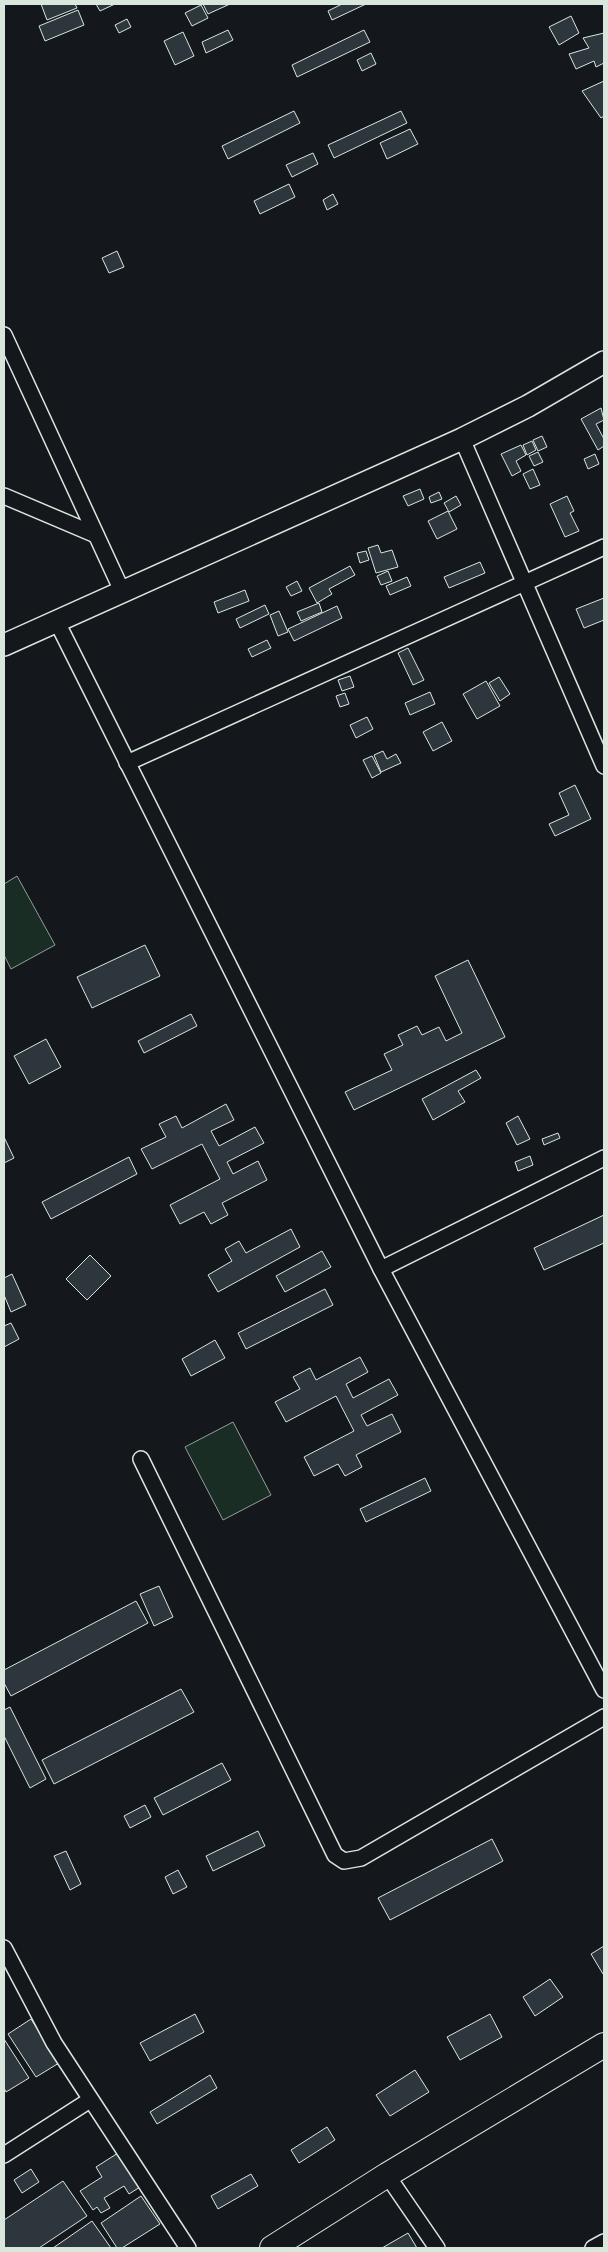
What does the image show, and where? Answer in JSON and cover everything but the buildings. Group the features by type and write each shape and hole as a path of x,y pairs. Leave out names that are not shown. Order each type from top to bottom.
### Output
{"main road":[{"path":"272,2248 604,2045"}],"street":[{"path":"4,334 123,593"},
{"path":"4,645 462,439 528,406 604,362"},
{"path":"462,439 523,584 604,766"},
{"path":"4,496 96,535"},
{"path":"127,762 604,547"},
{"path":"57,622 381,1269 604,1690"},
{"path":"381,1269 604,1158"},
{"path":"141,1459 335,1854 344,1861 361,1858 604,1717"},
{"path":"4,1948 54,2043 188,2248"},
{"path":"4,2155 90,2100"},
{"path":"387,2176 437,2248"},
{"path":"593,2248 604,2242"}],"green space":[{"path":"17,876 55,945 11,969 4,955 4,884"},
{"path":"233,1422 271,1495 223,1520 185,1447"}]}
